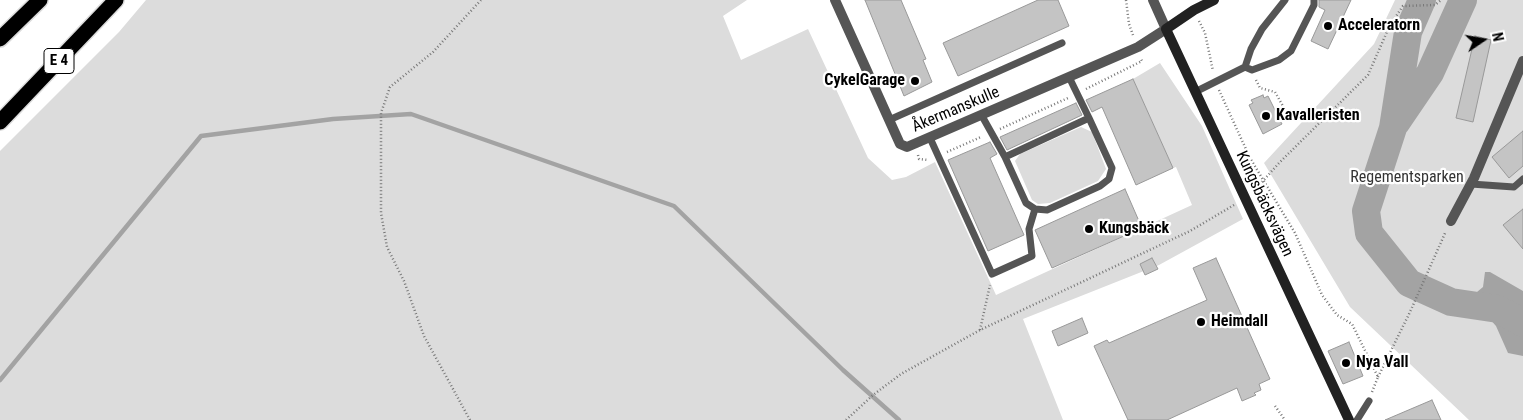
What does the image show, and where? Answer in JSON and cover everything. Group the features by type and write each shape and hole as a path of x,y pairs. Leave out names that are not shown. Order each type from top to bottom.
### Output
{"highway":[{"path":"0,39 40,0"},
{"name":"E 4","path":"0,122 116,0"}],"street":[{"name":"Åkermanskulle","path":"835,0 900,144 907,147 1138,47 1166,29"},
{"name":"Kungsbäcksvägen","path":"1153,0 1349,420"},
{"path":"1166,29 1194,10 1214,0"},
{"path":"1451,221 1471,184 1523,61"}],"lane":[{"path":"1248,68 1251,49 1262,28 1285,0"},
{"path":"1195,92 1215,80 1248,68 1279,60 1291,51 1314,5 1314,0"},
{"path":"889,120 1062,43"},
{"path":"982,116 1005,157 1026,203 1035,209 1047,210 1100,186 1109,179 1112,168 1068,77"},
{"path":"1005,157 1089,118"},
{"path":"930,138 992,274 1032,256 1029,229 1035,209"},
{"path":"1514,187 1523,179"},
{"path":"1471,184 1523,187"},
{"path":"1357,420 1369,401"}],"path":[{"path":"470,420 424,336 404,281 387,247 381,214 381,113 390,87 433,52 481,0"},
{"path":"913,145 919,159 924,161 938,156 1076,94 1142,61 1129,24 1126,0"},
{"path":"846,420 873,395 902,374 980,330 1190,231 1245,199 1368,75 1390,25 1403,6 1435,5 1441,0"},
{"path":"1194,10 1205,33 1215,80 1250,158 1265,180 1295,233 1322,295 1337,315 1352,324 1378,376"},
{"path":"1248,68 1260,88 1275,92 1284,108"},
{"path":"1369,401 1378,376 1410,312 1451,221"},
{"path":"980,330 992,274"},
{"path":"1275,406 1285,420"}],"green space":[{"path":"146,0 747,0 723,16 741,60 808,29 868,158 892,180 906,177 935,162 996,295 1192,205 1176,167 1173,168 1133,79 1160,63 1202,126 1243,219 1159,265 1023,319 1063,420 0,420 0,151 119,32"},
{"name":"Regementsparken","path":"1395,0 1523,0 1523,420 1469,420 1350,307 1264,163 1374,44"},
{"path":"1081,127 1092,132 1106,169 1098,181 1050,203 1038,204 1032,200 1015,161 1020,154"}],"shaded area":[{"path":"1485,272 1490,272 1523,291 1523,356 1508,353 1496,326 1489,318 1475,312 1447,312 1453,296 1477,292 1483,287"}],"building":[{"path":"865,0 901,0 926,59 923,60 932,82 904,96"},
{"path":"1038,0 1058,0 1069,26 958,76 943,43"},
{"name":"Acceleratorn","path":"1319,0 1351,0 1328,49 1311,41 1325,10 1319,7"},
{"path":"1475,36 1491,40 1473,122 1456,118"},
{"name":"Kungsbäck","path":"1133,79 1173,168 1136,185 1102,107 1092,112 1086,100"},
{"name":"Kavalleristen","path":"1263,95 1264,98 1268,96 1282,124 1263,134 1249,105 1253,103 1251,100"},
{"path":"1076,103 1082,115 1007,150 1000,137"},
{"path":"1523,131 1523,166 1509,178 1492,157"},
{"path":"990,142 997,154 990,158 1024,235 988,251 948,160"},
{"name":"Kungsbäck","path":"1125,189 1142,228 1052,268 1035,230"},
{"path":"1523,209 1523,249 1503,225"},
{"path":"1152,258 1158,269 1145,275 1140,264"},
{"name":"Heimdall","path":"1216,258 1270,379 1259,384 1261,390 1254,393 1256,395 1242,401 1237,388 1167,420 1128,420 1094,346 1107,340 1109,343 1207,300 1193,268"},
{"path":"1082,318 1088,333 1058,346 1052,331"},
{"name":"Nya Vall","path":"1349,342 1363,376 1343,384 1328,351"},
{"path":"1432,400 1441,420 1385,420"}],"waterway":[{"path":"1422,0 1408,32 1393,128 1366,211 1369,233 1409,283 1451,302 1498,309 1523,323"},
{"path":"1396,123 1430,73 1463,0"},
{"path":"0,380 201,136 333,119 411,114 674,206 843,370 899,420"}],"place":[{"name":"Acceleratorn","path":"1328,26"},
{"name":"CykelGarage","path":"915,81"},
{"name":"Kavalleristen","path":"1266,116"},
{"name":"Kungsbäck","path":"1089,229"},
{"name":"Heimdall","path":"1201,322"},
{"name":"Nya Vall","path":"1346,363"}]}
